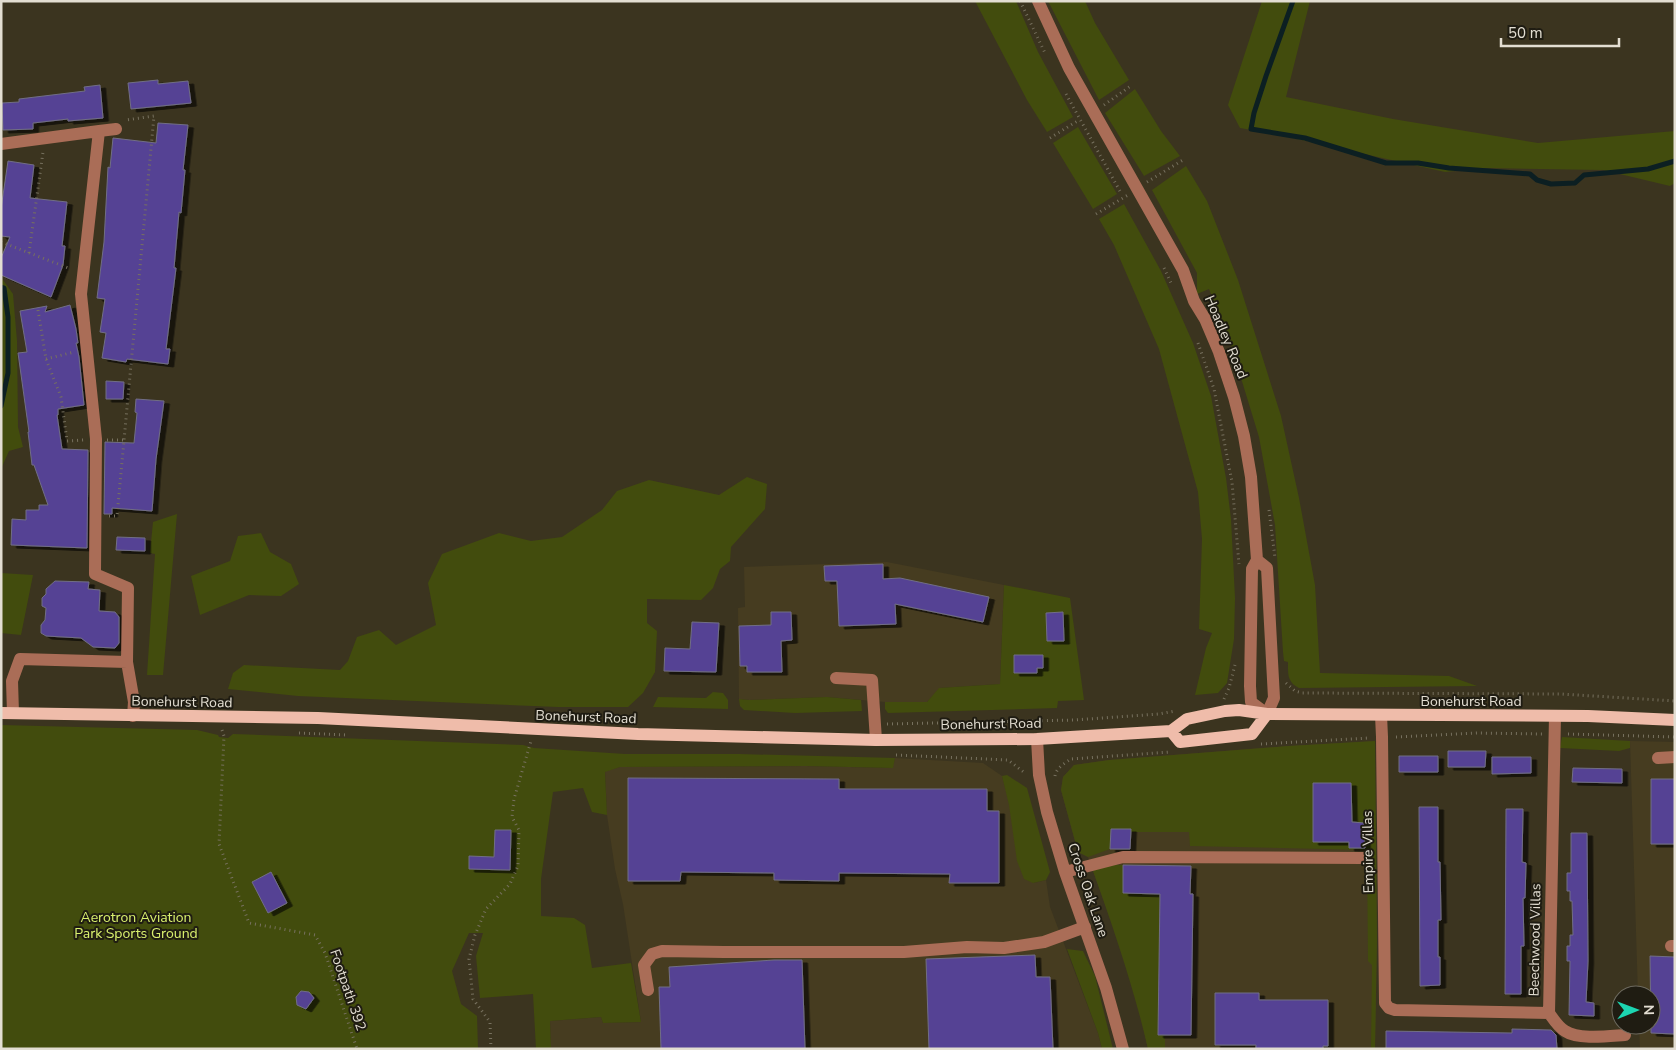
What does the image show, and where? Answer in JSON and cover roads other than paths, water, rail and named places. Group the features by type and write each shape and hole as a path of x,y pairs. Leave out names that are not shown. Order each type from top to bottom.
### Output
{"main road":[{"name":"Bonehurst Road","path":"7,713 318,718 532,730 876,740 1037,739 1170,731 1187,719 1240,710 1267,714 1555,716 1675,720"},
{"name":"Bonehurst Road","path":"1170,731 1180,742 1252,734 1267,714"}],"street":[{"name":"Hoadley Road","path":"1038,1 1069,68 1183,270 1194,301 1205,319 1219,352 1234,397 1252,478 1257,560 1267,568 1274,698 1267,714"},
{"path":"1,144 116,129"},
{"path":"99,131 81,294 96,439 95,574 128,588 127,662 134,702 133,716"},
{"path":"1257,560 1252,569 1251,702 1267,714"},
{"path":"7,713 12,681 20,659 127,662"},
{"path":"836,678 872,680 876,740"},
{"name":"Empire Villas","path":"1381,715 1385,989"},
{"name":"Beechwood Villas","path":"1385,989 1385,1004 1389,1008 1396,1010 1549,1013 1555,716"},
{"name":"Cross Oak Lane","path":"1037,739 1039,775 1047,812 1065,872 1106,988 1123,1049"},
{"path":"1658,758 1675,757"},
{"path":"1065,872 1122,856 1363,858"},
{"path":"648,990 644,964 652,954 662,950 904,952 967,947 1004,948 1044,942 1085,927"},
{"path":"1549,1013 1556,1024 1574,1036 1625,1035"}],"waterway":[{"path":"1293,1 1266,76 1251,129 1305,138 1386,163 1418,163 1449,168 1530,174 1537,180 1551,184 1575,183 1584,175 1648,169 1675,161"},
{"path":"1,287 4,288 8,317 8,373 1,406"}],"park label":[{"name":"Aerotron Aviation Park Sports Ground","path":"136,926"}]}
